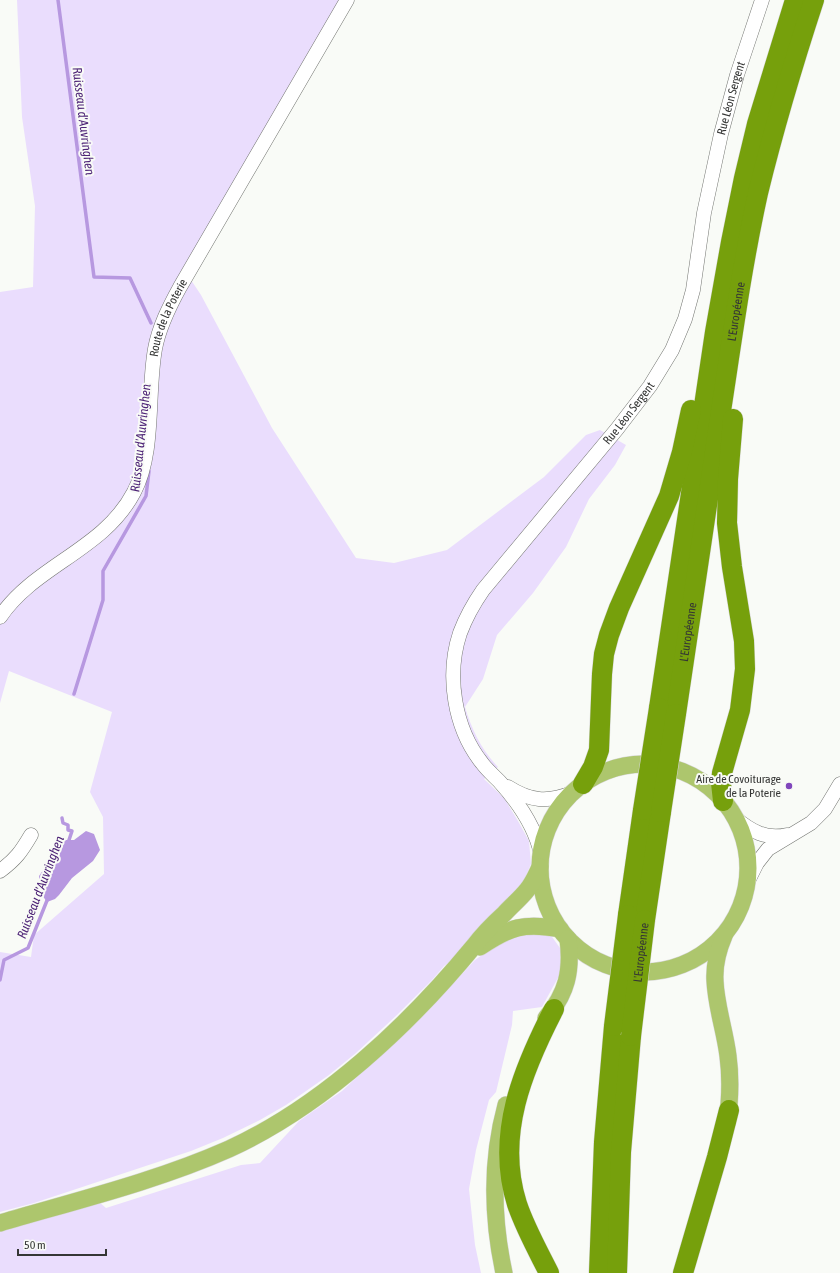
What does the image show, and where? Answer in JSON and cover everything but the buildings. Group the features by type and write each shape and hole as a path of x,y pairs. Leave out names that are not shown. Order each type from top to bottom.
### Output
{"highway":[{"name":"L'Européenne","path":"600,1273 604,1142 622,1031 667,711 715,332 737,210 761,110 795,0"},
{"name":"L'Européenne","path":"667,711 751,227 769,149 787,83 814,0"},
{"path":"577,789 593,767 599,750 601,684 607,645 619,608 662,513 672,486 687,432 714,295 737,210"},
{"path":"723,800 721,784 722,768 740,710 745,664 744,641 732,567 727,523 729,456 738,364 733,336"},
{"path":"549,1273 523,1219 517,1202 511,1176 509,1142 511,1123 523,1078 538,1040 554,1009"},
{"name":"L'Européenne","path":"617,1273 621,1152 622,1031"},
{"path":"683,1273 717,1157 729,1110"}],"main road":[{"path":"0,1223 149,1179 194,1163 231,1148 267,1130 314,1099 373,1052 400,1026 458,965 483,935 523,895 534,879 545,836 553,818 577,789 594,777 613,769 633,765 653,765 673,768 692,776 708,787 723,800 735,818 740,829 746,846 748,865 747,883 745,896 738,913 724,935 710,949 693,960 674,968 647,972 626,970 600,962 583,952 564,934 551,914 544,897 540,879 540,860"},
{"path":"458,965 491,940 519,927 533,925 564,934"},
{"path":"504,1273 497,1235 495,1207 498,1141 504,1110 517,1070 541,1024 554,1009 564,989 568,976 570,959 564,934"},
{"path":"692,1273 721,1168 729,1110 729,1064 715,980 717,958 724,935"}],"street":[{"name":"Route de la Poterie","path":"0,617 11,602 29,585 87,545 107,528 121,512 134,493 140,479 146,455 154,355 157,336 162,322 180,287 347,0"},
{"name":"Rue Léon Sergent","path":"499,781 475,754 465,733 458,711 454,676 455,658 460,634 466,618 483,590 617,429 650,386 672,350 685,319 693,290 704,213 721,134 737,75 762,0"},
{"path":"499,781 523,795 537,799 550,799 577,789"},
{"path":"499,781 531,824 537,837 540,860"},
{"path":"747,883 764,853 775,844 811,822 825,809 840,784"},
{"path":"735,818 750,829 762,835 781,837 790,835"},
{"path":"0,871 21,853 31,835"}],"shaded area":[{"path":"17,0 352,0 191,280 201,295 272,428 356,558 394,563 447,550 544,477 586,435 600,430 626,445 615,465 589,499 566,547 533,593 497,635 483,679 465,707 478,739 498,767 484,779 504,798 529,841 531,864 523,882 452,960 444,966 397,1015 356,1053 329,1075 286,1105 260,1120 223,1138 191,1151 34,1203 0,1212 0,952 31,957 34,935 104,874 103,817 90,792 112,712 9,671 0,703 0,292 33,287 35,206 22,117"},
{"path":"86,831 94,834 100,850 93,861 72,878 55,899 47,902 42,895 39,876 46,866 61,851 64,840 74,840"},
{"path":"526,932 550,934 560,948 560,974 542,1007 513,1011 512,1025 496,1092 489,1100 476,1150 469,1189 475,1245 481,1273 0,1273 0,1230 99,1202 106,1208 241,1165 260,1163 299,1121 342,1091 425,1014 475,960 500,942"}],"waterway":[{"name":"Ruisseau d'Auvringhen","path":"58,0 94,277 130,278 151,323"},
{"name":"Ruisseau d'Auvringhen","path":"74,694 103,600 103,571 146,496 149,471"},
{"name":"Ruisseau d'Auvringhen","path":"62,818 63,823 68,825 68,830 72,831 68,843"},
{"name":"Ruisseau d'Auvringhen","path":"0,980 4,960 28,948 48,898"}],"place":[{"name":"Aire de Covoiturage de la Poterie","path":"789,786"}]}
